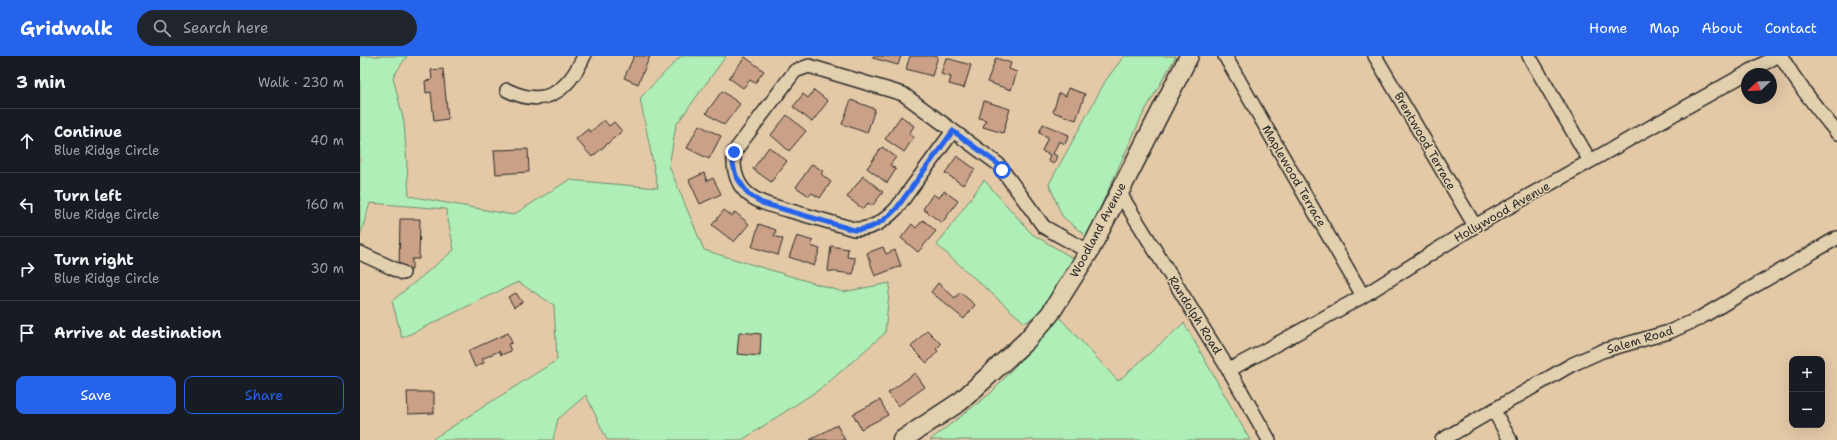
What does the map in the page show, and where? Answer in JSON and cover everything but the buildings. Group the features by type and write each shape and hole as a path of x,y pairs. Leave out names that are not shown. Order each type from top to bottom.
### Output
{"street":[{"path":"507,90 525,97 536,98 556,92 572,80 584,56"},
{"name":"Woodland Avenue","path":"902,440 930,424 961,401 1026,341 1050,314 1090,252 1189,56"},
{"name":"Maplewood Terrace","path":"1225,56 1363,296"},
{"name":"Brentwood Terrace","path":"1375,56 1475,226"},
{"path":"1529,56 1590,161"},
{"name":"Hollywood Avenue","path":"1229,370 1363,296 1475,226 1777,56"},
{"path":"1781,56 1810,99 1837,133"},
{"path":"953,131 896,209 885,219 864,230 854,230 762,203 748,194 740,185 733,164 734,152 795,71 809,66 882,86 903,94 998,164 1044,227 1090,252"},
{"name":"Randolph Road","path":"1119,192 1229,370 1269,440"},
{"name":"Salem Road","path":"1442,440 1571,365 1602,351 1668,332 1698,319 1837,238"},
{"path":"360,253 403,273"},
{"path":"1494,411 1510,440"}],"green space":[{"path":"360,56 407,56 393,77 404,122 409,196 513,215 569,180 658,188 640,98 681,56 726,56 676,125 669,166 704,250 843,292 890,283 885,333 823,387 742,440 607,440 586,395 558,419 553,440 431,440 557,360 554,305 518,282 402,338 392,301 454,250 446,209 370,203 360,236"},
{"path":"1124,56 1176,56 1142,116 1087,237 1062,216 1049,184 1106,80"},
{"path":"984,180 1032,234 1076,260 1044,309 1025,323 937,245"},
{"path":"1059,317 1118,381 1184,323 1250,440 930,440 991,393"}],"route":[{"path":"734,152 733,164 736,176 740,185 748,194 762,203 854,230 864,230 875,225 885,219 896,209 953,131 998,164 1002,170"}]}
